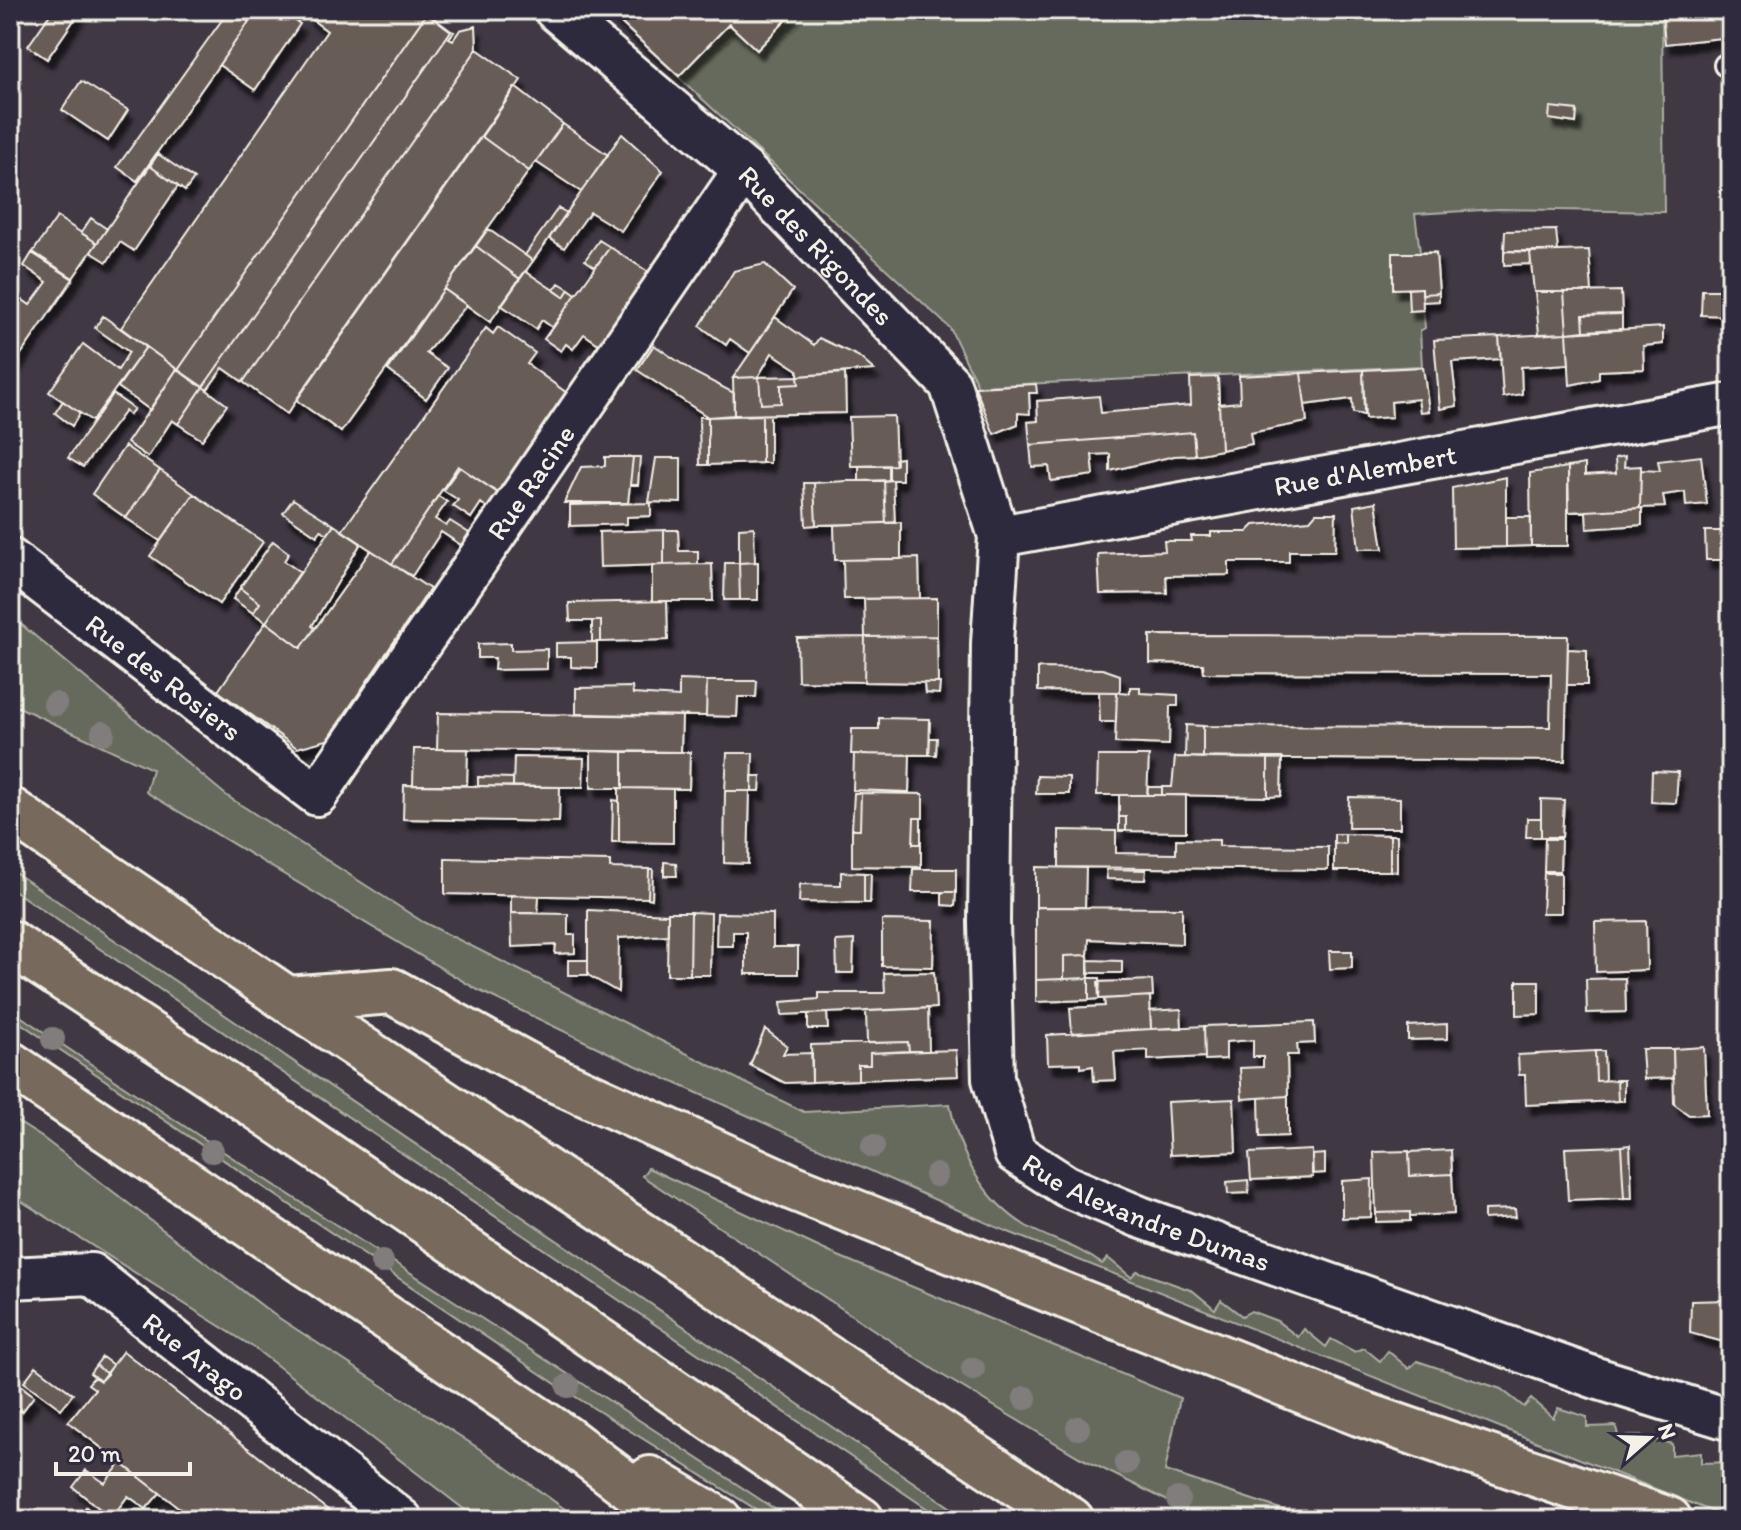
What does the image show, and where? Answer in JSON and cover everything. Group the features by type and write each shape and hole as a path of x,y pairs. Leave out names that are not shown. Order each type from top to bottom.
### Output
{"highway":[{"path":"10,810 287,999 1071,1520"},
{"path":"10,943 208,1073 861,1520"},
{"path":"287,999 392,991 545,1075 794,1188 1359,1413 1669,1520"},
{"path":"10,1064 565,1438 673,1520"},
{"path":"565,1438 616,1458 719,1520"}],"street":[{"name":"Rue des Rigondes","path":"555,10 744,170 950,384 999,536"},
{"name":"Rue Racine","path":"317,795 744,170"},
{"name":"Rue d'Alembert","path":"999,536 1731,404"},
{"name":"Rue Alexandre Dumas","path":"999,536 992,643 993,1079 1015,1153 1066,1186 1140,1217 1596,1378 1731,1420"},
{"name":"Rue des Rosiers","path":"10,559 317,795"},
{"name":"Rue Arago","path":"10,1278 91,1274 402,1520"}],"green space":[{"path":"606,10 1662,10 1664,212 1499,209 1415,214 1420,252 1436,252 1439,292 1422,294 1425,328 1420,331 1422,366 978,386 950,328"},
{"path":"10,615 227,796 423,922 804,1112 950,1104 959,1140 974,1173 996,1202 1026,1226 1102,1264 1108,1258 1131,1277 1137,1271 1193,1291 1215,1309 1221,1300 1242,1316 1251,1311 1277,1321 1298,1337 1304,1329 1326,1347 1331,1339 1355,1352 1364,1348 1380,1361 1388,1351 1409,1369 1417,1361 1501,1389 1524,1407 1531,1399 1553,1418 1558,1408 1587,1417 1587,1427 1616,1426 1618,1436 1643,1436 1672,1444 1672,1455 1701,1452 1701,1463 1731,1462 1731,1519 996,1227 626,1061 478,990 146,792 152,769 10,703"},
{"path":"10,869 969,1520 944,1520 10,888"},
{"path":"10,1009 204,1139 791,1520 773,1520 563,1389 10,1016"},
{"path":"10,1117 43,1138 273,1314 498,1461 580,1520 478,1520 253,1347 10,1194"},
{"path":"648,1168 831,1253 1180,1398 1165,1471 1314,1520 1206,1520 1079,1457 942,1375 642,1176"}],"building":[{"path":"53,10 81,10 47,59 28,46"},
{"path":"229,10 249,22 137,181 117,167"},
{"path":"257,10 280,10 300,24 255,90 219,65"},
{"path":"310,10 422,10 427,13 178,370 121,328 327,31 306,15"},
{"path":"607,10 796,10 757,50 729,24 679,76"},
{"path":"1662,10 1731,10 1731,37 1665,44"},
{"path":"427,13 451,31 203,387 197,384 178,370"},
{"path":"476,26 477,49 243,382 223,368 207,390 203,387 451,31 454,32 449,38 453,40 460,30"},
{"path":"477,49 521,80 287,414 243,382"},
{"path":"81,81 128,110 108,141 62,110"},
{"path":"515,87 563,124 529,171 481,136"},
{"path":"1550,107 1577,110 1576,123 1549,119"},
{"path":"563,124 608,155 581,192 536,162"},
{"path":"622,134 663,171 621,231 590,212 564,248 549,238"},
{"path":"481,136 529,171 341,432 296,400"},
{"path":"158,154 194,179 185,191 150,166"},
{"path":"150,166 178,186 134,251 120,242 107,262 91,252"},
{"path":"558,208 567,213 533,261 525,255"},
{"path":"57,217 97,243 73,278 33,252"},
{"path":"91,218 107,229 97,243 81,233"},
{"path":"488,229 533,261 520,279 476,246"},
{"path":"1556,230 1558,251 1504,251 1505,231"},
{"path":"599,240 610,247 595,267 585,260"},
{"path":"476,246 520,279 490,322 444,289"},
{"path":"610,247 650,273 600,345 584,334 573,349 566,344 561,351 544,339"},
{"path":"1589,250 1592,292 1534,292 1530,252"},
{"path":"1504,251 1530,252 1531,264 1504,265"},
{"path":"32,253 73,279 10,370 10,291 30,305 47,282 24,266"},
{"path":"1393,253 1436,253 1439,293 1422,294 1422,288 1393,289"},
{"path":"765,264 793,290 750,353 730,339 726,345 700,326 734,271"},
{"path":"525,271 564,297 569,289 576,294 553,328 542,320 536,329 501,305"},
{"path":"559,283 569,289 564,297 554,290"},
{"path":"1422,288 1423,310 1409,311 1408,289"},
{"path":"444,289 467,305 426,353 448,368 426,399 388,370"},
{"path":"1702,290 1730,290 1730,316 1701,315"},
{"path":"1621,291 1622,314 1583,315 1584,331 1567,333 1564,292"},
{"path":"1535,292 1564,292 1567,333 1539,334"},
{"path":"1439,293 1439,301 1423,302 1422,294"},
{"path":"1622,314 1622,329 1584,331 1583,315"},
{"path":"103,316 146,347 92,421 49,392 83,344 118,370 129,352 95,328"},
{"path":"775,317 814,345 819,338 858,356 874,370 798,376 798,370 772,353 758,377 733,378"},
{"path":"498,327 535,353 527,364 567,393 498,493 458,466 392,564 342,531 486,328 493,334"},
{"path":"1663,327 1663,344 1643,346 1644,369 1599,371 1599,379 1570,385 1567,333"},
{"path":"1567,333 1569,364 1521,367 1522,394 1503,397 1499,337"},
{"path":"1499,337 1501,359 1452,362 1457,406 1440,409 1434,340"},
{"path":"654,345 695,373 734,393 734,415 708,417 637,370"},
{"path":"146,347 177,369 150,410 118,387"},
{"path":"1423,367 1429,411 1420,412 1418,399 1391,402 1392,417 1365,419 1363,370"},
{"path":"177,369 203,387 178,424 172,420 148,457 127,443"},
{"path":"1363,370 1364,415 1353,413 1352,399 1305,405 1301,373"},
{"path":"845,373 846,413 734,415 733,378 759,377 761,404 781,403 781,385 799,384 798,376"},
{"path":"1301,373 1307,422 1250,433 1252,444 1221,450 1219,404 1240,402 1239,376"},
{"path":"798,376 799,384 781,385 781,403 761,404 759,377"},
{"path":"1218,377 1221,450 1195,455 1193,432 1030,445 1028,422 1038,421 1037,401 1099,396 1101,413 1191,405 1190,378"},
{"path":"1036,384 1037,393 1029,393 1030,414 1018,413 1018,424 994,434 975,387"},
{"path":"203,387 227,405 202,440 178,424"},
{"path":"113,394 134,409 129,415 125,411 83,467 68,458"},
{"path":"63,401 80,413 72,426 55,413"},
{"path":"762,415 762,463 708,465 708,417"},
{"path":"762,415 770,415 770,463 762,463"},
{"path":"894,416 896,465 851,466 849,417"},
{"path":"699,417 708,417 708,465 700,465"},
{"path":"1193,432 1195,455 1174,456 1110,471 1110,454 1092,455 1094,475 1051,481 1049,466 1032,467 1030,445"},
{"path":"125,446 160,470 126,518 92,494"},
{"path":"1625,456 1624,467 1641,466 1640,508 1569,512 1568,467 1585,464 1585,475 1616,473 1615,458"},
{"path":"1701,456 1707,504 1686,506 1685,492 1663,495 1665,507 1640,508 1641,470 1660,471 1658,461"},
{"path":"605,457 633,457 628,503 564,503 581,467 605,466"},
{"path":"633,457 640,457 638,485 630,485"},
{"path":"656,458 681,458 681,503 649,502"},
{"path":"902,458 902,480 889,480 889,466 896,465 895,459"},
{"path":"859,466 889,466 889,480 859,481"},
{"path":"460,467 498,493 487,508 481,503 471,518 453,506 458,500 443,490"},
{"path":"1568,467 1568,546 1531,546 1530,473"},
{"path":"160,470 194,494 160,541 126,518"},
{"path":"1506,477 1506,547 1453,548 1452,488"},
{"path":"893,480 895,523 886,523 884,481"},
{"path":"884,481 886,523 816,525 814,483"},
{"path":"804,483 814,483 816,525 806,526"},
{"path":"194,494 263,542 219,604 150,556"},
{"path":"438,496 447,502 435,519 446,526 450,521 469,533 461,545 441,532 412,576 392,564"},
{"path":"293,499 334,525 328,534 321,530 317,536 283,513"},
{"path":"1376,502 1383,549 1359,549 1354,506"},
{"path":"651,503 651,516 627,517 627,524 570,526 570,505"},
{"path":"1642,508 1642,525 1587,529 1586,511"},
{"path":"1316,513 1336,513 1335,551 1289,551 1289,562 1229,562 1229,575 1166,576 1167,593 1100,594 1098,554 1165,551 1164,541 1192,541 1191,536 1211,536 1211,532 1247,532 1254,525 1310,520"},
{"path":"1506,517 1531,517 1531,546 1506,547"},
{"path":"901,522 901,559 835,560 834,525"},
{"path":"334,525 361,543 301,648 266,622"},
{"path":"754,527 755,562 739,563 739,528"},
{"path":"664,530 678,530 679,551 698,551 698,564 664,565"},
{"path":"664,530 664,565 600,567 599,532"},
{"path":"1705,531 1731,531 1731,560 1706,560"},
{"path":"273,541 289,553 284,561 300,572 266,622 253,613 260,603 240,588"},
{"path":"371,550 430,589 327,740 297,748 218,691 266,622 301,648"},
{"path":"919,558 920,598 844,599 843,560"},
{"path":"758,562 758,600 740,600 739,563"},
{"path":"725,563 739,563 740,600 724,600"},
{"path":"712,564 713,601 652,601 652,565"},
{"path":"240,588 260,603 253,613 233,599"},
{"path":"937,598 937,636 865,637 864,599"},
{"path":"667,601 668,640 601,642 601,621 570,621 569,603"},
{"path":"592,621 601,621 601,642 592,642"},
{"path":"1150,635 1568,636 1565,761 1203,758 1203,726 1550,727 1551,674 1204,673 1203,664 1150,663"},
{"path":"937,636 938,683 864,682 865,637"},
{"path":"865,637 864,682 798,681 797,638"},
{"path":"597,642 597,668 571,667 571,657 556,657 556,643"},
{"path":"511,643 511,650 547,649 547,669 494,670 495,658 478,658 478,644"},
{"path":"1568,649 1587,650 1587,685 1567,685"},
{"path":"1038,668 1103,669 1120,675 1120,692 1130,693 1130,687 1140,687 1140,693 1178,695 1178,706 1170,706 1169,745 1115,743 1117,692 1038,691"},
{"path":"679,680 707,681 706,716 576,714 576,688 632,687 633,694 679,697"},
{"path":"707,681 757,681 756,697 738,697 737,717 706,716"},
{"path":"924,683 940,683 939,694 925,693"},
{"path":"1099,692 1117,692 1116,722 1100,722"},
{"path":"438,713 682,716 681,752 437,749"},
{"path":"879,718 930,719 929,755 851,754 852,729 879,729"},
{"path":"1186,725 1203,726 1203,758 1185,757"},
{"path":"930,738 937,738 936,755 929,755"},
{"path":"414,749 468,749 467,785 413,785"},
{"path":"591,751 623,752 623,788 591,788"},
{"path":"623,752 690,752 689,789 623,788"},
{"path":"727,753 753,753 752,791 725,791"},
{"path":"854,754 910,755 909,792 853,790"},
{"path":"1098,756 1149,756 1147,795 1097,795"},
{"path":"514,757 584,758 583,787 513,787"},
{"path":"1175,757 1268,758 1268,797 1162,795 1162,787 1172,787"},
{"path":"1268,758 1282,758 1281,796 1268,797"},
{"path":"1652,771 1678,772 1676,803 1651,802"},
{"path":"752,776 761,776 760,791 752,791"},
{"path":"1037,776 1069,777 1069,794 1036,794"},
{"path":"478,777 513,778 513,787 478,786"},
{"path":"404,785 560,787 559,822 403,819"},
{"path":"1148,787 1162,787 1162,795 1147,795"},
{"path":"619,788 673,789 673,843 619,842"},
{"path":"725,791 750,791 748,864 724,863"},
{"path":"854,793 861,793 860,829 852,829"},
{"path":"861,793 923,794 923,818 914,818 913,844 921,844 921,867 852,866 852,829 860,829"},
{"path":"1119,795 1186,795 1186,832 1126,831 1126,817 1119,817"},
{"path":"1349,797 1400,798 1400,828 1348,828"},
{"path":"1541,799 1564,800 1562,837 1541,837"},
{"path":"613,800 619,801 619,842 612,842"},
{"path":"1119,817 1126,817 1126,831 1119,831"},
{"path":"914,818 921,818 921,844 913,844"},
{"path":"1527,818 1541,818 1541,837 1526,837"},
{"path":"1059,830 1116,831 1116,853 1176,854 1176,839 1219,840 1219,846 1328,847 1328,870 1059,867"},
{"path":"1334,834 1345,834 1345,844 1334,843"},
{"path":"1345,834 1390,835 1390,871 1334,871 1334,843 1345,844"},
{"path":"1390,835 1397,835 1397,872 1390,871"},
{"path":"1545,839 1561,839 1560,871 1544,871"},
{"path":"445,858 610,861 610,868 649,869 648,898 445,894"},
{"path":"664,862 676,863 677,876 664,876"},
{"path":"1036,867 1086,868 1085,907 1036,907"},
{"path":"649,869 653,869 652,899 648,898"},
{"path":"913,869 956,869 956,892 912,892"},
{"path":"1106,869 1146,870 1145,880 1107,879"},
{"path":"841,872 864,873 864,903 799,902 800,884 841,885"},
{"path":"864,873 871,873 870,903 864,903"},
{"path":"1544,873 1561,873 1561,913 1542,913"},
{"path":"942,892 956,892 955,906 942,905"},
{"path":"511,895 539,896 538,913 511,913"},
{"path":"1036,907 1182,908 1182,944 1089,939 1088,955 1064,956 1064,979 1036,980"},
{"path":"588,910 668,914 668,935 619,938 618,992 588,975"},
{"path":"668,912 691,912 690,975 667,975"},
{"path":"691,912 711,913 710,975 690,975"},
{"path":"511,913 568,914 568,935 575,935 575,953 555,954 556,945 512,947"},
{"path":"717,913 773,914 773,947 798,947 798,974 746,974 746,932 733,932 733,946 716,946"},
{"path":"882,920 934,921 933,967 882,966"},
{"path":"1646,921 1647,970 1596,972 1595,922"},
{"path":"854,940 853,973 837,973 836,941"},
{"path":"1329,951 1352,951 1352,968 1330,969"},
{"path":"1088,955 1089,978 1064,979 1064,956"},
{"path":"568,960 588,960 588,975 568,975"},
{"path":"1088,960 1122,961 1122,973 1088,973"},
{"path":"934,972 936,1008 782,1015 781,1002 819,999 819,993 885,993 884,973"},
{"path":"1089,978 1100,978 1099,999 1089,1000"},
{"path":"1089,978 1089,1000 1036,1002 1036,980"},
{"path":"1625,978 1626,1012 1587,1013 1586,979"},
{"path":"1152,980 1153,996 1099,999 1098,982"},
{"path":"1517,981 1539,981 1539,1014 1517,1015"},
{"path":"1150,996 1151,1029 1072,1033 1070,1008 1105,1006 1104,999"},
{"path":"928,1008 929,1051 909,1051 908,1042 867,1043 866,1011"},
{"path":"1181,1009 1182,1028 1151,1029 1150,1011"},
{"path":"827,1013 828,1029 808,1029 808,1014"},
{"path":"1314,1022 1315,1043 1297,1044 1298,1055 1287,1055 1288,1096 1242,1099 1240,1068 1263,1067 1263,1057 1253,1057 1253,1040 1226,1042 1226,1059 1205,1060 1204,1026"},
{"path":"1447,1024 1447,1039 1408,1040 1408,1026"},
{"path":"1204,1026 1205,1057 1148,1060 1148,1050 1114,1052 1116,1080 1094,1081 1093,1066 1081,1068 1081,1063 1048,1064 1047,1035"},
{"path":"765,1029 787,1046 783,1054 812,1053 812,1082 785,1083 750,1065"},
{"path":"908,1042 909,1051 870,1053 870,1065 858,1065 858,1080 812,1082 811,1045"},
{"path":"1704,1047 1707,1114 1689,1115 1674,1104 1673,1049"},
{"path":"1642,1049 1673,1049 1674,1078 1644,1079"},
{"path":"956,1050 958,1076 858,1080 858,1065 870,1065 870,1053"},
{"path":"1595,1051 1596,1081 1617,1080 1618,1101 1526,1105 1525,1075 1519,1075 1518,1055"},
{"path":"1595,1051 1604,1051 1605,1081 1596,1081"},
{"path":"1617,1080 1624,1080 1624,1101 1618,1101"},
{"path":"1288,1096 1288,1136 1260,1137 1259,1098"},
{"path":"1234,1099 1236,1152 1170,1155 1167,1102"},
{"path":"1630,1145 1632,1198 1624,1198 1621,1146"},
{"path":"1621,1146 1624,1198 1568,1200 1565,1148"},
{"path":"1312,1150 1313,1177 1251,1180 1249,1153"},
{"path":"1451,1150 1452,1174 1410,1176 1409,1152"},
{"path":"1409,1151 1410,1176 1452,1174 1454,1214 1410,1216 1410,1212 1376,1213 1374,1152"},
{"path":"1325,1154 1325,1173 1312,1174 1312,1155"},
{"path":"1372,1179 1371,1217 1342,1218 1342,1181"},
{"path":"1248,1180 1249,1193 1228,1194 1227,1182"},
{"path":"1731,1194 1731,1210 1723,1210 1723,1195"},
{"path":"1515,1209 1516,1217 1484,1219 1484,1210"},
{"path":"1410,1212 1410,1221 1376,1222 1376,1213"},
{"path":"1731,1300 1731,1344 1690,1333 1691,1301"},
{"path":"123,1351 341,1520 195,1520 68,1422 95,1389 88,1384 94,1377 100,1381"},
{"path":"102,1357 113,1365 107,1374 96,1365"},
{"path":"96,1365 107,1374 100,1381 90,1373"},
{"path":"36,1366 73,1394 61,1409 24,1382"},
{"path":"10,1377 34,1396 22,1412 10,1403"},
{"path":"121,1463 160,1493 146,1509 128,1496 111,1518 73,1487 86,1470 105,1483"},
{"path":"86,1507 101,1520 75,1520"}]}
